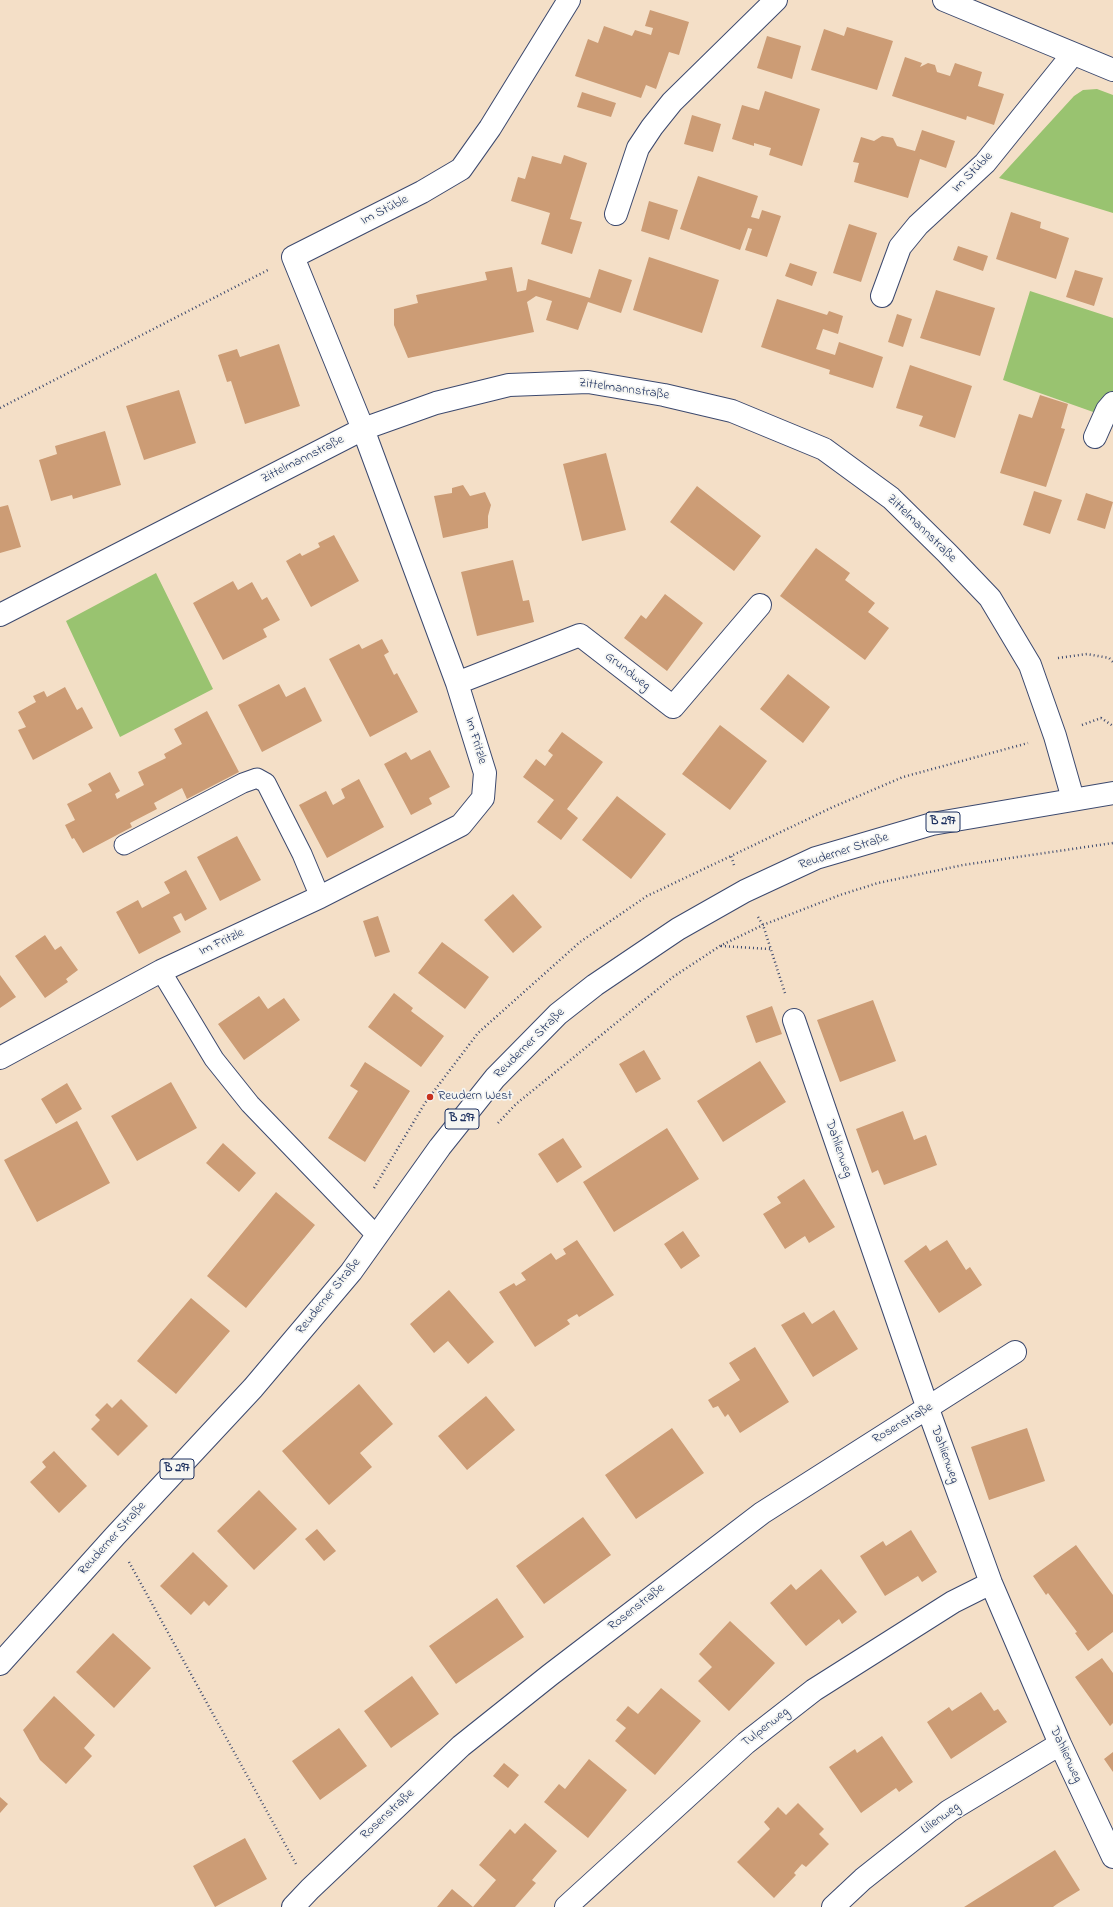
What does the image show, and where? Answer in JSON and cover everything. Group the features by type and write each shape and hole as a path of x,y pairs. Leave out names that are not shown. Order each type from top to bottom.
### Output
{"street":[{"name":"Im Stüble","path":"293,257 422,192 461,170 490,128 569,0"},
{"path":"616,214 638,148 652,128 672,102 776,0"},
{"path":"944,0 1113,70"},
{"name":"Im Stüble","path":"882,296 900,247 918,225 985,163 1073,54"},
{"path":"293,257 363,429"},
{"name":"Zittelmannstraße","path":"0,615 363,429 436,403 509,385 588,382 664,395 732,411 824,449 891,498 947,553 990,598 1030,665 1055,736 1073,799"},
{"path":"1095,437 1107,410 1113,403"},
{"name":"Im Fritzle","path":"0,1058 161,971 320,896 461,825 483,798 485,773 457,683 363,429"},
{"name":"Grundweg","path":"457,683 580,635 673,707 760,605"},
{"name":"Reuderner Straße","path":"0,1664 115,1536 253,1388 351,1272 440,1147 495,1078 558,1014 595,985 678,929 745,891 816,858 932,824 1113,793"},
{"name":"Dahlienweg","path":"794,1020 928,1409 991,1583 1060,1744 1113,1856"},
{"name":"Rosenstraße","path":"295,1906 310,1889 461,1746 550,1674 762,1513 928,1409 1015,1352"},
{"name":"Tulpenweg","path":"566,1907 746,1743 814,1690 953,1602 991,1583"},
{"name":"Lilienweg","path":"833,1907 863,1879 949,1811 1060,1744"}],"lane":[{"path":"124,845 243,783 257,778 266,783 302,854 320,896"},
{"path":"161,971 214,1059 250,1104 377,1236"}],"path":[{"path":"0,408 293,257"},
{"path":"1030,665 1063,657 1087,654 1109,658 1113,662"},
{"path":"745,891 731,856 833,807 903,777 1055,736 1101,718 1113,726"},
{"path":"497,1125 516,1104 673,977 720,946 763,925 840,895 878,883 963,865 1113,843"},
{"path":"763,925 794,1020"},
{"path":"720,946 770,949"},
{"path":"115,1536 310,1889"}],"green space":[{"path":"1097,89 1113,95 1113,213 999,178 1074,96 1083,90"},
{"path":"1030,291 1113,318 1113,391 1102,402 1096,413 1003,380"},
{"path":"156,573 213,689 120,737 66,621"}],"building":[{"path":"650,10 689,22 679,55 669,52 656,89 646,85 641,98 575,76 588,39 598,43 604,26 632,36 635,30 651,35 653,28 645,26"},
{"path":"847,27 893,41 877,90 811,70 824,29 844,36"},
{"path":"767,36 801,46 792,79 757,68"},
{"path":"905,57 922,63 920,67 928,63 935,65 937,72 950,76 955,63 982,72 978,86 1004,94 994,125 967,116 966,120 892,96"},
{"path":"765,91 820,109 802,166 769,155 771,148 754,143 754,146 732,139 742,105 759,110"},
{"path":"582,92 616,103 611,117 577,107"},
{"path":"692,115 721,124 713,152 684,144"},
{"path":"922,130 955,141 946,168 920,159 908,198 854,182 859,163 853,162 861,137 874,141 882,136 893,138 897,146 915,151"},
{"path":"564,155 587,163 570,219 582,222 572,254 541,244 550,213 511,201 518,177 525,179 532,156 561,164"},
{"path":"698,176 758,196 751,217 759,219 762,210 781,216 767,257 745,250 752,229 748,228 740,250 680,229"},
{"path":"649,201 678,210 669,240 641,231"},
{"path":"1011,212 1041,222 1040,228 1069,238 1056,279 996,259"},
{"path":"849,224 877,233 861,282 833,273"},
{"path":"958,246 988,256 983,271 953,260"},
{"path":"649,257 719,280 702,333 633,310"},
{"path":"790,263 817,272 812,286 785,276"},
{"path":"512,267 517,292 526,290 528,279 590,298 599,269 632,280 621,313 588,302 578,330 546,320 552,301 536,296 527,302 534,332 408,358 394,325 394,309 418,303 416,295 487,280 485,272"},
{"path":"1075,270 1103,278 1094,306 1066,297"},
{"path":"936,290 995,308 980,356 920,338"},
{"path":"777,299 827,315 829,311 843,316 838,334 823,329 816,349 835,355 839,342 883,357 873,388 829,374 830,370 761,347"},
{"path":"897,314 912,319 903,347 888,342"},
{"path":"279,344 300,406 245,424 231,381 227,382 218,355 237,349 240,357"},
{"path":"910,365 972,386 955,438 919,426 923,416 896,408"},
{"path":"179,390 196,443 144,460 126,406"},
{"path":"1040,395 1068,404 1061,428 1065,429 1046,487 1000,473 1019,414 1032,418"},
{"path":"105,431 121,485 73,499 72,495 51,501 39,460 57,454 55,446"},
{"path":"606,453 626,530 582,541 563,464"},
{"path":"463,485 470,496 485,492 491,505 488,516 488,528 443,538 434,496 452,493 452,488"},
{"path":"697,486 761,536 734,571 670,522"},
{"path":"1034,491 1062,500 1050,534 1023,525"},
{"path":"1086,493 1113,502 1105,529 1077,520"},
{"path":"8,505 21,547 0,553 0,507"},
{"path":"334,535 359,581 311,607 286,561 300,553 302,556 320,547 318,543"},
{"path":"816,548 850,573 845,580 875,603 868,612 889,628 865,660 780,596"},
{"path":"513,560 523,601 529,600 534,622 477,636 461,572"},
{"path":"233,581 238,590 252,582 262,600 267,597 280,620 263,629 267,637 223,660 193,603"},
{"path":"665,594 703,623 667,671 624,638 641,615 646,619"},
{"path":"382,639 389,652 384,655 394,675 397,673 418,712 370,737 329,659 359,644 362,649"},
{"path":"788,674 830,707 803,743 760,709"},
{"path":"279,684 286,697 305,687 322,721 262,752 238,705"},
{"path":"65,687 77,710 82,707 93,728 33,760 18,730 26,727 18,712 36,702 33,696 44,691 47,697"},
{"path":"207,711 239,772 187,799 182,788 154,803 157,809 130,823 132,827 83,853 74,838 72,839 65,825 75,820 67,804 92,791 88,784 110,772 120,791 115,794 117,799 144,785 138,772 166,758 164,754 182,744 174,729"},
{"path":"720,725 767,761 730,810 682,774"},
{"path":"562,732 603,762 567,809 578,818 561,840 537,822 554,800 523,777 536,759 545,766 553,755 548,751"},
{"path":"430,750 450,787 429,798 432,804 411,815 384,764 406,752 411,760"},
{"path":"359,779 384,827 327,858 299,805 326,791 333,805 345,798 341,789"},
{"path":"617,796 666,834 631,879 582,840"},
{"path":"237,836 261,880 220,901 197,857"},
{"path":"186,870 207,909 185,921 181,913 173,917 181,932 139,954 116,912 138,900 142,908 170,893 164,882"},
{"path":"513,894 542,927 513,953 484,920"},
{"path":"378,916 390,952 375,957 363,921"},
{"path":"45,935 55,950 61,946 78,970 66,979 68,982 45,998 15,956"},
{"path":"442,942 489,977 465,1009 418,973"},
{"path":"0,975 16,997 0,1008"},
{"path":"394,993 413,1008 411,1011 444,1036 421,1067 368,1027"},
{"path":"259,996 268,1009 284,998 300,1020 244,1060 218,1024"},
{"path":"873,1000 896,1061 840,1082 817,1020"},
{"path":"772,1006 782,1034 756,1043 746,1016"},
{"path":"644,1050 661,1079 636,1093 619,1064"},
{"path":"760,1061 786,1102 723,1142 697,1101"},
{"path":"365,1062 410,1091 365,1162 328,1138 358,1091 350,1086"},
{"path":"171,1082 197,1128 137,1161 111,1116"},
{"path":"67,1083 82,1109 56,1124 41,1099"},
{"path":"903,1111 914,1140 926,1135 937,1165 884,1185 878,1170 872,1173 856,1129"},
{"path":"77,1121 110,1183 37,1222 4,1160"},
{"path":"667,1128 699,1179 614,1232 583,1182"},
{"path":"563,1138 582,1167 557,1183 538,1154"},
{"path":"223,1143 256,1173 239,1192 206,1163"},
{"path":"804,1179 835,1227 809,1243 805,1236 785,1249 763,1214 781,1203 777,1197"},
{"path":"276,1192 315,1225 246,1308 207,1276"},
{"path":"683,1231 700,1256 681,1269 664,1244"},
{"path":"577,1240 614,1295 579,1317 577,1314 567,1320 570,1324 535,1347 499,1292 514,1283 516,1286 526,1280 521,1273 551,1253 556,1260 566,1254 563,1249"},
{"path":"947,1240 966,1270 970,1267 982,1285 939,1313 904,1261 926,1245 930,1251"},
{"path":"449,1290 494,1342 468,1364 448,1341 434,1353 410,1324"},
{"path":"191,1298 230,1331 176,1394 137,1361"},
{"path":"834,1310 858,1349 813,1377 781,1325 804,1312 812,1324"},
{"path":"755,1347 789,1402 740,1433 728,1414 725,1417 718,1406 713,1408 708,1400 740,1380 729,1363"},
{"path":"359,1384 393,1424 360,1453 372,1467 329,1505 282,1451"},
{"path":"486,1396 515,1430 467,1470 438,1436"},
{"path":"121,1399 148,1426 118,1456 91,1429 100,1420 95,1415 107,1403 112,1408"},
{"path":"672,1428 704,1473 636,1519 605,1475"},
{"path":"1027,1428 1045,1481 989,1500 971,1447"},
{"path":"54,1451 87,1486 59,1513 30,1482 46,1467 42,1462"},
{"path":"259,1490 297,1529 254,1570 217,1531"},
{"path":"583,1517 611,1555 544,1604 516,1566"},
{"path":"317,1529 336,1551 324,1561 305,1539"},
{"path":"911,1530 937,1572 922,1582 918,1576 885,1596 860,1556 883,1541 886,1546"},
{"path":"1076,1545 1113,1595 1113,1632 1088,1651 1075,1633 1077,1632 1048,1593 1046,1595 1033,1576"},
{"path":"193,1552 228,1586 209,1606 204,1601 191,1615 160,1586"},
{"path":"821,1569 857,1612 842,1624 839,1619 806,1646 770,1603 791,1584 796,1590"},
{"path":"497,1598 524,1637 456,1684 429,1646"},
{"path":"730,1621 775,1663 729,1711 698,1681 712,1667 699,1654"},
{"path":"113,1633 151,1668 114,1708 76,1672"},
{"path":"1102,1658 1113,1673 1113,1723 1110,1726 1075,1677"},
{"path":"412,1676 439,1714 391,1748 364,1711"},
{"path":"661,1688 701,1721 655,1775 615,1741 626,1728 616,1720 628,1706 638,1714"},
{"path":"981,1692 994,1711 998,1709 1007,1722 951,1759 927,1722 949,1707 952,1711"},
{"path":"54,1696 95,1735 84,1748 92,1756 66,1784 40,1760 23,1730"},
{"path":"339,1728 367,1766 320,1800 292,1761"},
{"path":"882,1736 913,1782 899,1792 896,1788 861,1813 829,1767 855,1749 857,1753"},
{"path":"1113,1752 1113,1772 1104,1759"},
{"path":"589,1759 627,1790 588,1838 544,1802 559,1784 565,1789"},
{"path":"504,1763 519,1775 508,1788 493,1776"},
{"path":"0,1797 8,1804 0,1813"},
{"path":"798,1803 824,1829 819,1834 829,1844 806,1867 802,1864 794,1873 796,1875 774,1898 737,1862 770,1829 764,1822 778,1807 786,1815"},
{"path":"525,1823 557,1851 532,1880 536,1883 515,1907 473,1907 496,1880 479,1865 510,1829 515,1834"},
{"path":"245,1838 267,1879 215,1907 193,1866"},
{"path":"1055,1850 1080,1890 1053,1907 964,1907"},
{"path":"452,1889 473,1907 437,1907"}],"place":[{"name":"Reudern West","path":"430,1097"}]}
